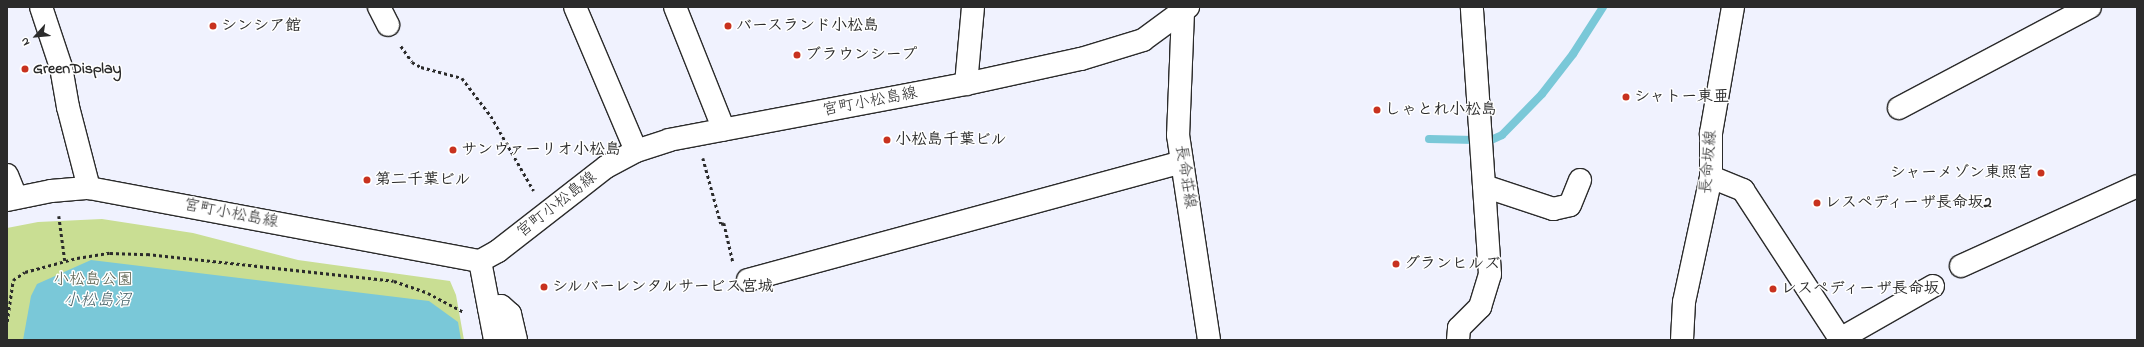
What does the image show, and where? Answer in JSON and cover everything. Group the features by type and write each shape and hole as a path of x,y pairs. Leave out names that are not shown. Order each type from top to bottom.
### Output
{"street":[{"path":"40,7 61,66 68,106 89,188"},
{"path":"574,7 636,151"},
{"path":"675,7 724,130"},
{"path":"966,84 973,7"},
{"path":"1458,340 1459,328 1480,307 1490,274 1472,7"},
{"name":"長命坂線","path":"1682,340 1684,302 1711,177 1711,133 1733,7"},
{"path":"1899,108 2090,7"},
{"name":"宮町小松島線","path":"12,199 68,188 89,188 480,261 549,212 606,167 636,151 697,135 966,84 1081,59 1130,44 1159,30 1186,10"},
{"name":"長命荘線","path":"1186,10 1177,113 1181,162 1197,249 1208,340"},
{"path":"748,280 1181,162"},
{"path":"7,175 12,199"},
{"path":"1711,177 1743,190 1840,339 1933,286"},
{"path":"1484,186 1552,209 1570,205 1580,180"},
{"path":"1961,266 2137,186"},
{"path":"480,261 495,340"},
{"path":"489,308 501,306 510,314 516,340"}],"path":[{"path":"383,16 412,62 462,78 491,116 539,199 549,212"},
{"path":"697,135 721,224 724,223 738,275 748,280"},
{"path":"58,216 65,261"},
{"path":"7,322 13,280 25,272 65,261 110,253 147,254 394,281 428,294 465,313"}],"green space":[{"name":"小松島公園","path":"102,219 193,233 298,260 450,281 456,295 464,340 7,340 7,228 38,222"}],"water":[{"name":"小松島沼","path":"91,260 429,301 458,322 461,340 23,340 31,296 37,284"}],"waterway":[{"path":"1491,140 1502,135 1542,94 1573,54 1603,7"},
{"path":"1429,139 1475,140"}],"place":[{"name":"シンシア館","path":"213,26"},
{"name":"バースランド小松島","path":"728,26"},
{"name":"ブラウンシープ","path":"797,55"},
{"name":"GreenDisplay","path":"25,69"},
{"name":"シャトー東亜","path":"1626,97"},
{"name":"しゃとれ小松島","path":"1377,110"},
{"name":"小松島千葉ビル","path":"887,140"},
{"name":"サンヴァーリオ小松島","path":"453,150"},
{"name":"シャーメゾン東照宮","path":"2041,173"},
{"name":"第二千葉ビル","path":"367,180"},
{"name":"レスペディーザ長命坂2","path":"1817,203"},
{"name":"グランヒルズ","path":"1396,264"},
{"name":"シルバーレンタルサービス宮城","path":"544,287"},
{"name":"レスペディーザ長命坂","path":"1773,289"}]}
